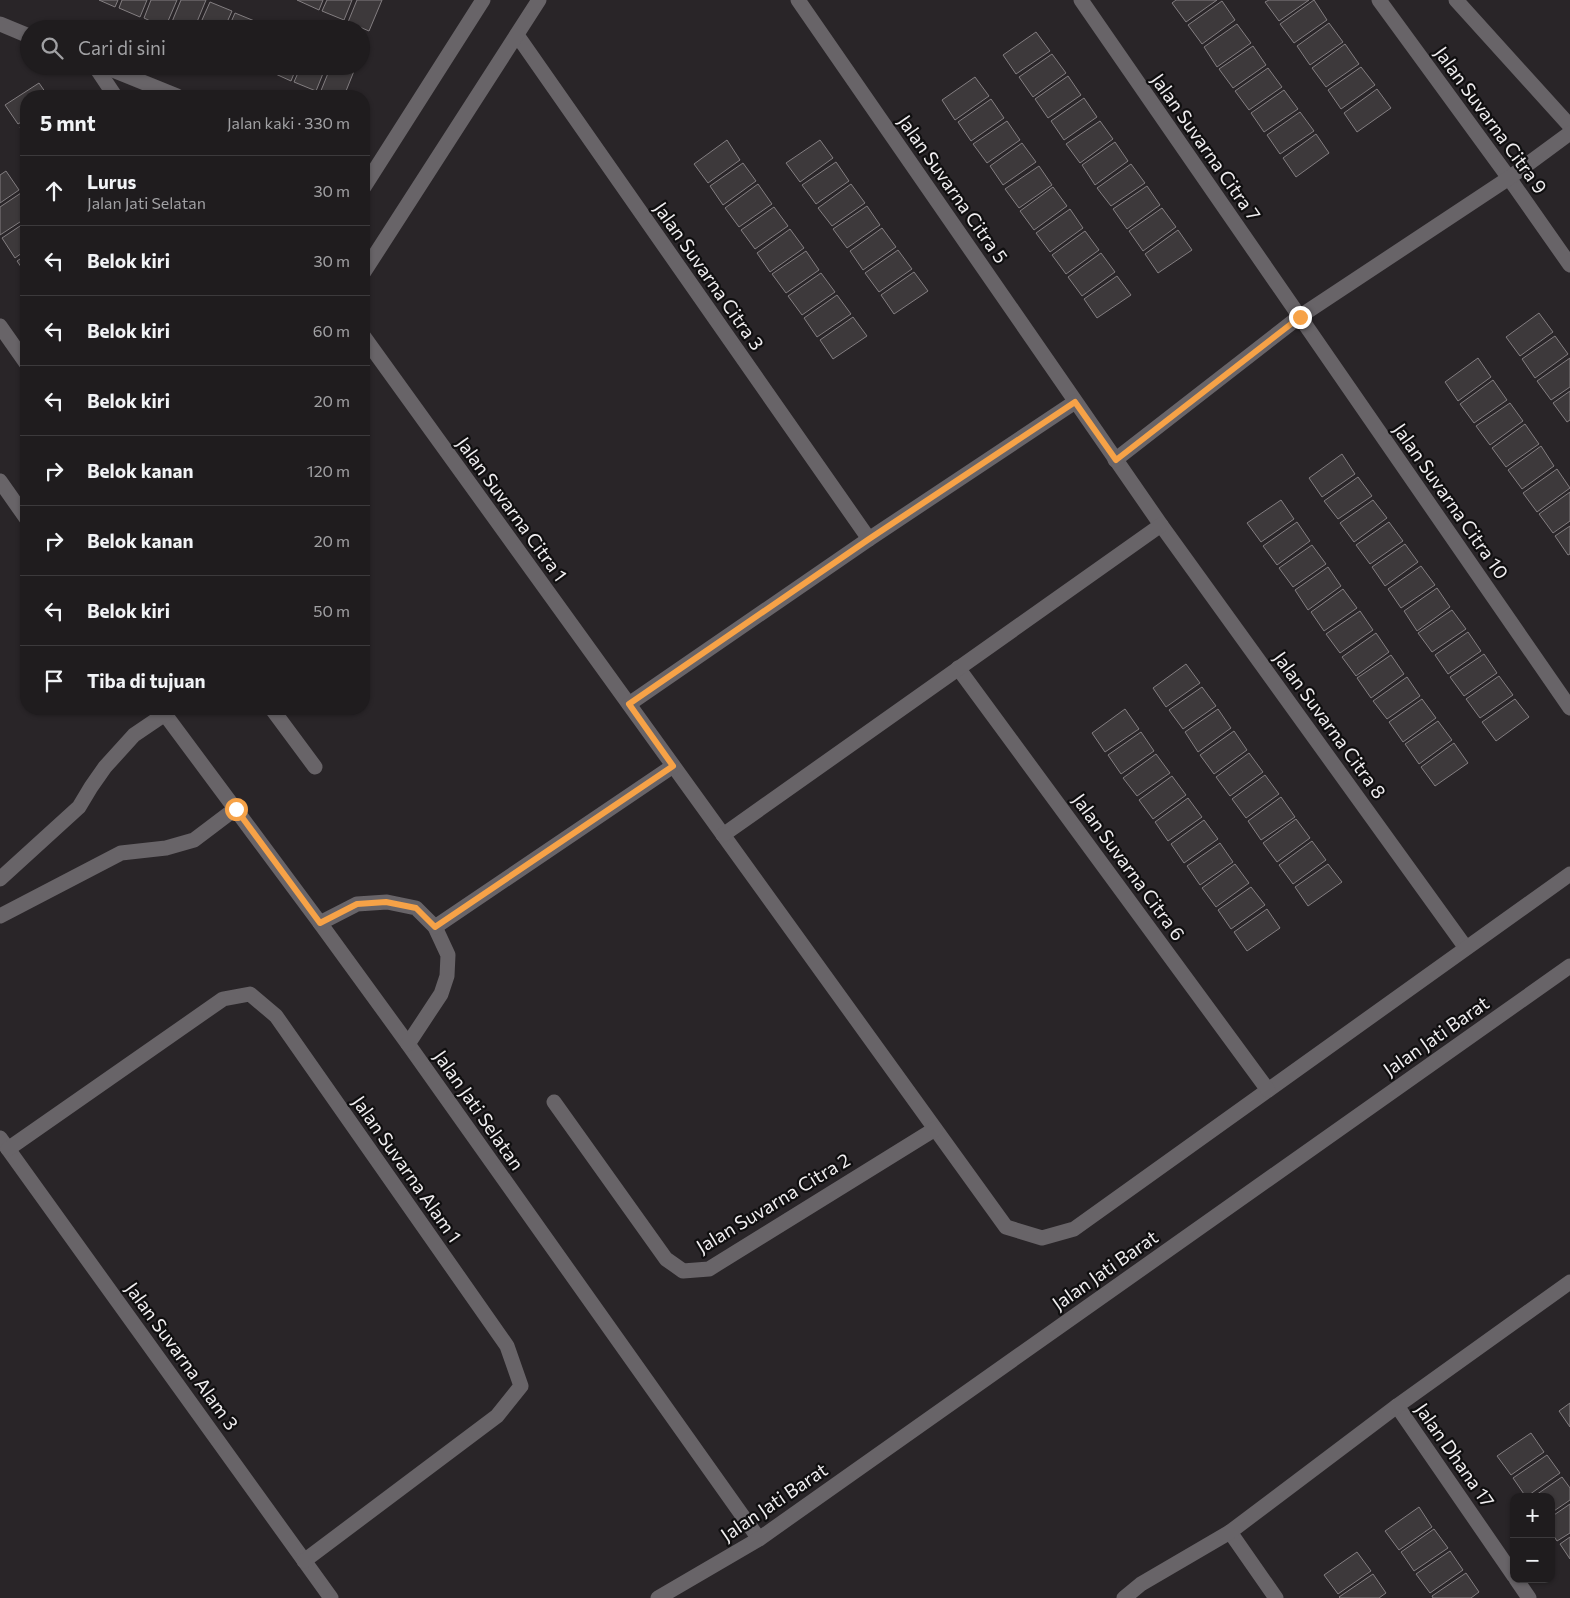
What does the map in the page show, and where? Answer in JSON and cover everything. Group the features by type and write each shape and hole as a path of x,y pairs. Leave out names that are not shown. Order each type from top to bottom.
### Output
{"street":[{"path":"370,172 483,0"},
{"path":"370,263 539,0"},
{"name":"Jalan Suvarna Citra 5","path":"798,0 1116,460"},
{"name":"Jalan Suvarna Citra 7","path":"1080,0 1300,317"},
{"name":"Jalan Suvarna Citra 9","path":"1379,0 1570,265"},
{"path":"1456,0 1570,126"},
{"path":"0,24 20,32"},
{"name":"Jalan Suvarna Citra 3","path":"517,35 869,539"},
{"path":"101,75 111,90"},
{"path":"125,75 162,90"},
{"path":"1116,460 1300,317 1509,178 1570,133"},
{"name":"Jalan Suvarna Citra 10","path":"1300,317 1570,708"},
{"path":"0,326 20,354"},
{"name":"Jalan Suvarna Citra 1","path":"370,345 723,834"},
{"path":"629,704 869,539 1075,402"},
{"name":"Jalan Suvarna Citra 8","path":"1116,460 1466,948"},
{"path":"0,481 20,509"},
{"path":"1161,525 723,834 1006,1227 1042,1238 1074,1230 1570,874"},
{"name":"Jalan Suvarna Citra 6","path":"958,668 1268,1090"},
{"path":"0,879 79,807 105,767 134,735 158,715"},
{"name":"Jalan Jati Selatan","path":"166,715 408,1044 759,1540"},
{"path":"276,715 315,767"},
{"path":"435,927 673,766"},
{"path":"0,916 121,853 166,848 194,840 236,809"},
{"path":"320,923 357,904 386,902 416,908 435,927 448,955 447,976 441,994 408,1044"},
{"name":"Jalan Jati Barat","path":"658,1598 759,1540 1570,966"},
{"name":"Jalan Suvarna Alam 1","path":"4,1143 223,999 250,994 276,1016 507,1346 520,1386 497,1416 304,1561"},
{"name":"Jalan Suvarna Citra 2","path":"554,1102 666,1259 683,1271 709,1269 935,1129"},
{"name":"Jalan Suvarna Alam 3","path":"4,1143 331,1598"},
{"path":"1124,1598 1141,1584 1230,1532 1397,1406 1568,1287"},
{"name":"Jalan Dhana 17","path":"1397,1406 1510,1570"},
{"path":"1230,1532 1276,1598"},
{"path":"1519,1583 1529,1598"}],"building":[{"path":"99,0 118,0 115,7"},
{"path":"122,0 147,0 140,17 119,8"},
{"path":"151,0 177,0 168,20 148,20 144,18"},
{"path":"181,0 206,0 198,20 173,20"},
{"path":"297,0 323,0 319,10"},
{"path":"327,0 352,0 344,20 322,11"},
{"path":"357,0 382,0 370,29 370,20 349,20"},
{"path":"1176,0 1217,0 1186,22 1172,3"},
{"path":"1269,0 1309,0 1279,21 1265,2"},
{"path":"1314,0 1327,20 1294,43 1280,24"},
{"path":"1222,1 1235,20 1202,44 1188,25"},
{"path":"210,2 232,11 228,20 202,20"},
{"path":"235,13 252,20 232,20"},
{"path":"1329,23 1343,42 1310,65 1297,46"},
{"path":"1237,24 1251,43 1217,67 1204,47"},
{"path":"1036,32 1050,51 1016,74 1003,55"},
{"path":"1345,44 1359,64 1326,87 1312,68"},
{"path":"1253,46 1266,65 1233,88 1219,69"},
{"path":"1052,54 1066,73 1033,97 1019,77"},
{"path":"1361,67 1375,85 1341,109 1328,90"},
{"path":"1268,68 1282,87 1249,110 1235,91"},
{"path":"278,75 293,75 291,81"},
{"path":"297,75 322,75 316,90 294,82"},
{"path":"327,75 352,75 346,90 321,90"},
{"path":"1068,76 1081,95 1048,118 1035,99"},
{"path":"975,77 989,96 955,120 942,100"},
{"path":"39,83 44,90 28,90"},
{"path":"1377,89 1391,108 1357,132 1344,113"},
{"path":"1284,90 1298,109 1264,132 1251,113"},
{"path":"20,95 20,123 18,124 5,105"},
{"path":"1084,98 1097,117 1064,140 1051,121"},
{"path":"991,99 1004,118 971,141 958,122"},
{"path":"1300,112 1314,131 1280,154 1267,135"},
{"path":"1007,121 1020,140 987,163 973,144"},
{"path":"1100,121 1113,139 1080,163 1066,144"},
{"path":"1316,134 1329,153 1296,177 1283,158"},
{"path":"727,140 740,160 708,183 694,164"},
{"path":"820,140 833,158 800,182 786,163"},
{"path":"1115,142 1128,161 1095,185 1082,165"},
{"path":"1022,143 1036,162 1003,185 990,166"},
{"path":"836,162 849,181 816,204 802,185"},
{"path":"743,163 756,181 723,205 710,186"},
{"path":"1131,164 1145,183 1111,206 1097,188"},
{"path":"1039,166 1052,185 1019,208 1005,189"},
{"path":"6,171 19,190 0,203 0,175"},
{"path":"758,184 772,204 739,227 725,208"},
{"path":"851,184 865,203 832,226 818,208"},
{"path":"1147,186 1160,205 1127,229 1113,209"},
{"path":"1053,187 1067,206 1034,230 1020,211"},
{"path":"20,194 20,222 0,235 0,207"},
{"path":"867,206 880,225 847,248 833,229"},
{"path":"774,207 788,226 755,249 741,230"},
{"path":"1162,208 1176,227 1143,251 1129,231"},
{"path":"1070,209 1083,228 1050,252 1036,233"},
{"path":"20,226 20,254 15,258 2,238"},
{"path":"882,228 896,247 863,270 850,251"},
{"path":"790,229 804,248 770,272 757,253"},
{"path":"1178,230 1192,250 1158,273 1145,254"},
{"path":"1085,231 1099,250 1066,274 1052,255"},
{"path":"898,250 912,269 879,292 865,273"},
{"path":"806,251 819,270 786,293 772,274"},
{"path":"1101,253 1115,272 1082,296 1068,277"},
{"path":"914,272 928,291 894,314 881,295"},
{"path":"821,273 835,292 802,315 788,296"},
{"path":"1117,276 1131,295 1097,318 1084,299"},
{"path":"837,295 851,314 817,337 804,318"},
{"path":"1539,313 1553,332 1520,356 1506,337"},
{"path":"853,317 867,336 833,359 820,340"},
{"path":"1555,336 1568,354 1535,378 1522,359"},
{"path":"1478,358 1491,377 1458,401 1445,382"},
{"path":"1570,358 1570,387 1551,400 1537,381"},
{"path":"1493,380 1507,400 1474,423 1460,404"},
{"path":"1570,391 1570,420 1567,422 1553,403"},
{"path":"1510,403 1523,421 1490,445 1476,426"},
{"path":"1525,424 1539,444 1506,467 1492,448"},
{"path":"1541,446 1554,466 1522,489 1508,470"},
{"path":"1342,454 1355,474 1322,497 1309,478"},
{"path":"1557,469 1570,488 1537,512 1523,493"},
{"path":"1358,477 1372,496 1338,519 1324,501"},
{"path":"1570,492 1570,521 1553,533 1539,514"},
{"path":"1281,500 1294,519 1261,542 1247,523"},
{"path":"1373,500 1387,518 1354,542 1340,523"},
{"path":"1297,522 1310,541 1277,565 1263,546"},
{"path":"1389,522 1403,541 1370,564 1356,545"},
{"path":"1570,526 1570,554 1568,555 1555,536"},
{"path":"1405,544 1418,562 1385,586 1372,567"},
{"path":"1312,545 1326,564 1293,587 1279,568"},
{"path":"1421,566 1435,585 1401,608 1388,589"},
{"path":"1328,567 1341,586 1308,610 1295,590"},
{"path":"1437,588 1450,607 1417,631 1404,611"},
{"path":"1343,589 1357,608 1324,631 1311,612"},
{"path":"1452,610 1466,629 1432,652 1418,633"},
{"path":"1360,611 1373,630 1340,653 1326,634"},
{"path":"1468,632 1481,651 1448,674 1435,655"},
{"path":"1376,633 1389,652 1356,676 1342,657"},
{"path":"1484,654 1497,673 1464,696 1450,677"},
{"path":"1391,655 1404,674 1371,698 1357,678"},
{"path":"1186,664 1200,683 1166,707 1153,688"},
{"path":"1499,676 1513,695 1480,718 1466,699"},
{"path":"1407,677 1420,696 1387,719 1373,701"},
{"path":"1202,687 1216,706 1183,729 1169,710"},
{"path":"1422,699 1436,718 1403,742 1389,722"},
{"path":"1515,699 1529,717 1496,741 1482,722"},
{"path":"1125,709 1139,729 1105,752 1092,733"},
{"path":"1218,709 1231,728 1198,752 1185,732"},
{"path":"1438,721 1452,740 1419,764 1405,744"},
{"path":"1234,731 1247,750 1214,774 1200,755"},
{"path":"1141,732 1154,751 1121,774 1108,755"},
{"path":"1454,743 1468,763 1435,786 1421,767"},
{"path":"1249,753 1263,772 1230,796 1216,777"},
{"path":"1156,754 1170,773 1137,796 1123,778"},
{"path":"1265,775 1279,794 1246,818 1232,799"},
{"path":"1172,776 1186,795 1153,819 1139,800"},
{"path":"1281,797 1295,817 1261,840 1248,821"},
{"path":"1188,798 1202,817 1168,841 1155,822"},
{"path":"1296,819 1310,838 1277,862 1263,843"},
{"path":"1204,820 1218,839 1184,863 1171,844"},
{"path":"1312,841 1326,860 1293,884 1279,865"},
{"path":"1220,843 1233,862 1200,885 1187,866"},
{"path":"1235,864 1249,883 1216,907 1202,888"},
{"path":"1328,864 1342,882 1308,906 1295,887"},
{"path":"1251,887 1265,905 1231,929 1218,910"},
{"path":"1267,909 1280,928 1247,951 1234,932"},
{"path":"1570,1403 1570,1427 1559,1411"},
{"path":"1531,1433 1544,1452 1511,1475 1497,1456"},
{"path":"1547,1455 1560,1473 1532,1493 1523,1493 1513,1478"},
{"path":"1562,1477 1570,1488 1570,1500 1555,1510 1555,1493 1539,1493"},
{"path":"1570,1504 1570,1533 1557,1541 1555,1538 1555,1514"},
{"path":"1419,1507 1432,1527 1399,1550 1385,1531"},
{"path":"1434,1529 1448,1548 1414,1571 1401,1552"},
{"path":"1570,1537 1570,1559 1560,1544"},
{"path":"1450,1551 1463,1570 1430,1593 1416,1574"},
{"path":"1357,1552 1371,1571 1338,1594 1324,1575"},
{"path":"1466,1573 1479,1592 1471,1598 1433,1598 1432,1596"},
{"path":"1373,1574 1386,1593 1379,1598 1339,1597"}],"route":[{"path":"236,809 320,923 357,904 386,902 416,908 435,927 673,766 629,704 869,539 1075,402 1116,460 1300,317"}]}
